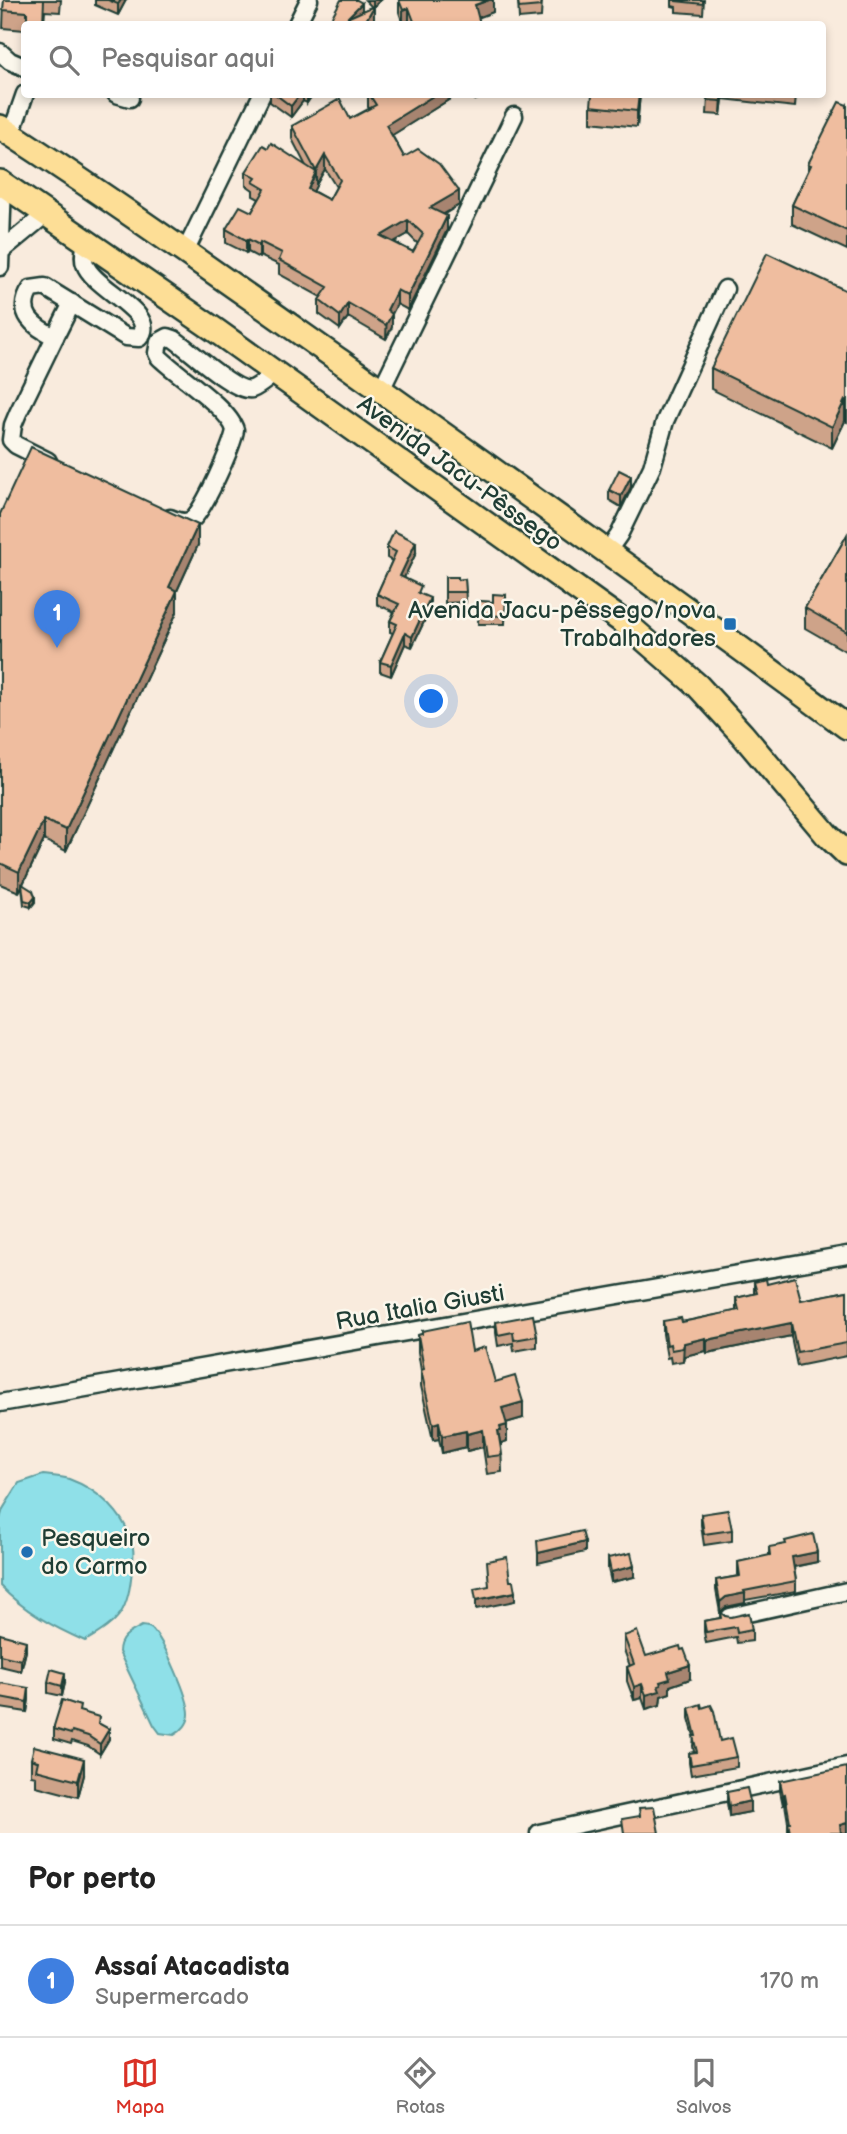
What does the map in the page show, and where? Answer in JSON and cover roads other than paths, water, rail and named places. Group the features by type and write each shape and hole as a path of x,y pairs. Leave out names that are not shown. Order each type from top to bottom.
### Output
{"highway":[{"name":"Avenida Jacu-Pêssego","path":"5,130 381,390 847,727"},
{"name":"Avenida Jacu-Pêssego","path":"2,183 275,373 629,626 698,686 837,834 847,854"}],"street":[{"path":"298,21 309,0"},
{"path":"0,52 10,61 21,65"},
{"path":"5,130 23,98"},
{"path":"185,252 260,98"},
{"path":"381,390 514,116"},
{"path":"1,259 2,183"},
{"path":"1,259 46,214"},
{"path":"55,337 29,318 25,306 31,289 41,287 126,337 139,338 143,334 144,324 139,316 89,272 84,260 86,242"},
{"path":"607,552 619,536 652,467 664,421 725,289"},
{"path":"65,468 16,446 11,440 18,413 72,303"},
{"path":"158,512 180,522 188,522 197,516 235,430 230,420 218,408 159,357 159,342 168,337 174,339 227,380 243,389 255,387 275,373"},
{"name":"Rua Italia Giusti","path":"0,1403 847,1255"},
{"path":"729,1617 847,1591"},
{"path":"539,1833 847,1766"}],"water":[{"path":"43,1475 69,1479 101,1497 118,1515 130,1536 133,1558 131,1583 125,1605 107,1628 85,1641 40,1618 0,1586 0,1519 3,1509 19,1483"},
{"path":"142,1626 151,1628 157,1635 185,1695 189,1717 174,1735 160,1733 154,1725 119,1652 123,1639"}],"place":[{"name":"Avenida Jacu-pêssego/nova Trabalhadores","path":"730,624"},
{"name":"Assaí Atacadista","path":"57,648"},
{"name":"Pesqueiro do Carmo","path":"27,1552"}]}
